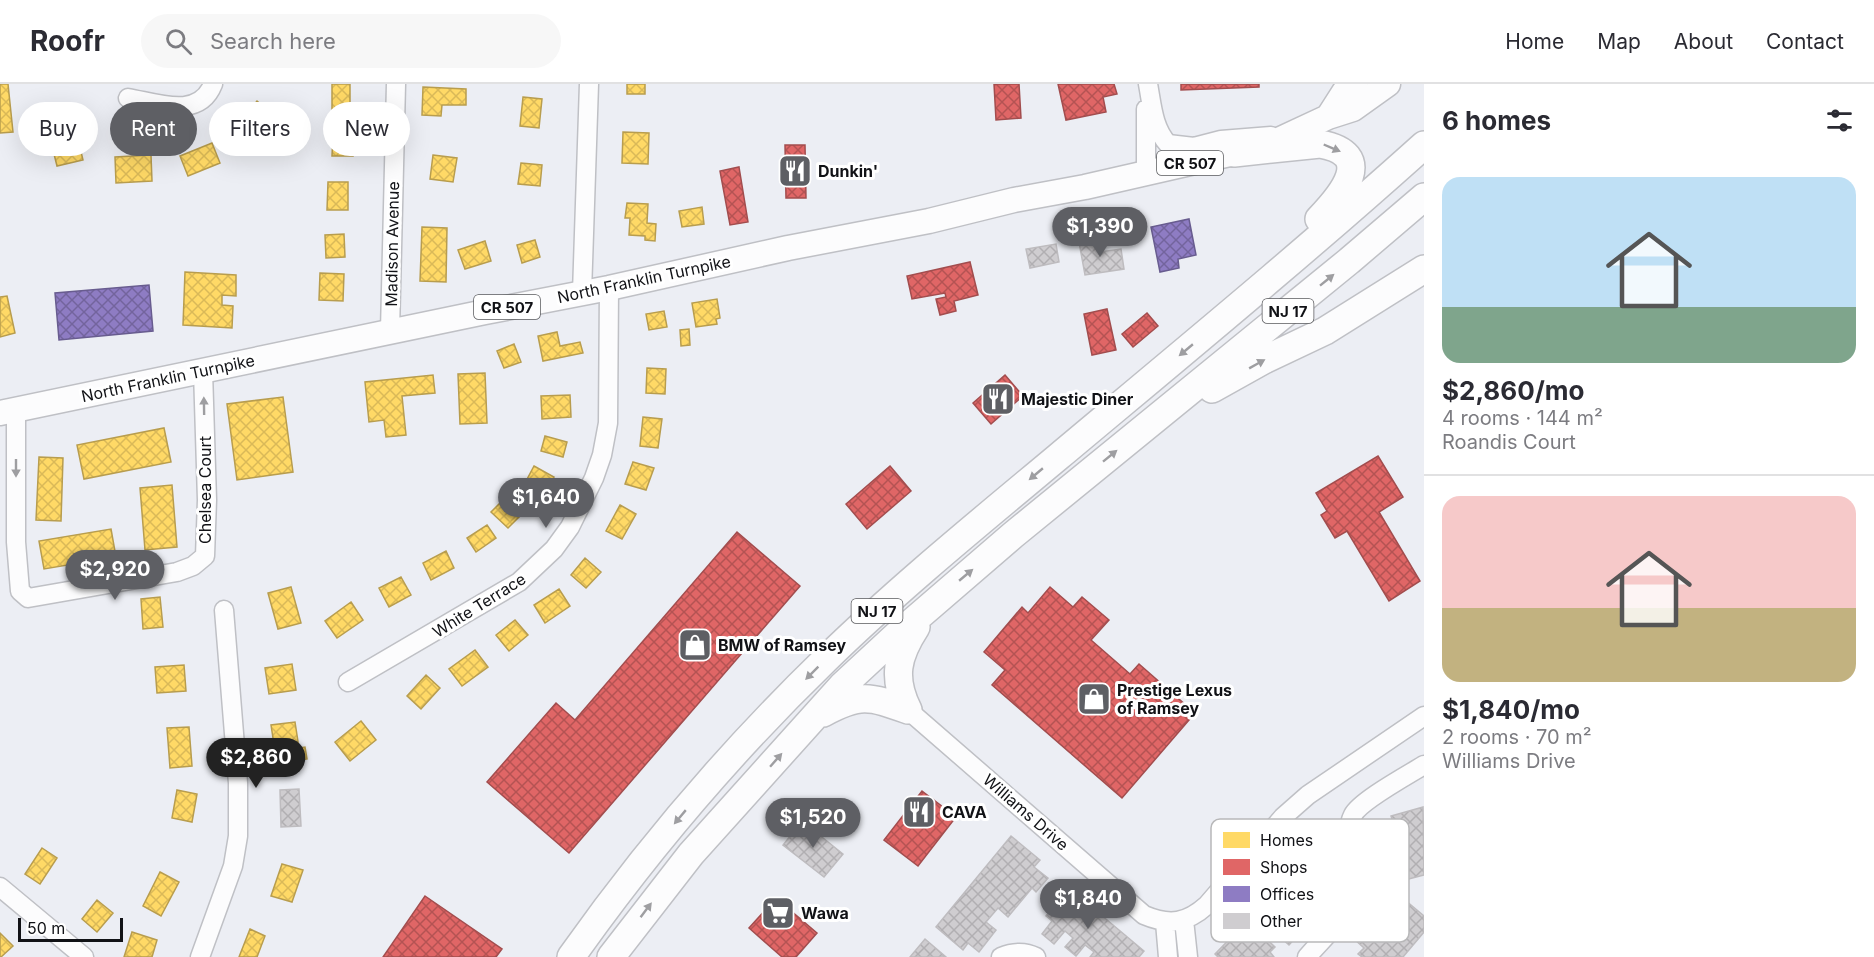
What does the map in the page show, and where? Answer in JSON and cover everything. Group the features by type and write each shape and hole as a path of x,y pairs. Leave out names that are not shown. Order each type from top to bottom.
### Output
{"highway":[{"path":"1231,312 1341,195 1349,179 1350,166 1345,155 1334,146 1320,144 1234,153"},
{"name":"NJ 17","path":"571,957 618,893 686,810 772,713 826,659 939,556 1231,312 1424,145"},
{"name":"NJ 17","path":"611,957 649,905 691,854 842,686 1013,535 1358,254 1424,197"},
{"path":"1151,423 1264,360 1325,331 1424,269"},
{"path":"908,710 898,684 900,659 912,632 927,609"},
{"path":"812,720 842,703 865,698 876,698 908,710"}],"main road":[{"path":"1328,117 1344,92 1355,84"},
{"name":"CR 507","path":"1146,173 1234,153 1291,135 1328,117 1353,109 1388,84"},
{"name":"North Franklin Turnpike","path":"8,411 609,288 753,255 920,223 1014,200 1146,173"}],"street":[{"path":"128,98 182,108 204,99 213,84"},
{"name":"Madison Avenue","path":"390,331 396,84"},
{"path":"582,293 589,84"},
{"path":"1147,84 1160,135 1168,144 1194,147 1250,136 1291,135"},
{"path":"1146,173 1147,84"},
{"name":"White Terrace","path":"348,682 519,582 554,549 570,527 594,478 602,456 608,423 609,288"},
{"name":"Chelsea Court","path":"8,411 20,591 28,598 177,572 193,566 205,556 207,500 203,371"},
{"path":"200,957 233,866 238,836 239,801 225,610"},
{"name":"Williams Drive","path":"908,710 1144,915 1165,922"},
{"path":"1281,819 1308,795 1424,716"},
{"path":"1352,819 1363,804 1424,765"},
{"path":"0,887 84,957"},
{"path":"1168,957 1165,922 1184,920 1195,915 1211,900"},
{"path":"1184,920 1188,957"},
{"path":"1307,957 1320,942"},
{"path":"1001,957 1012,953 1028,953 1036,957"}],"building: Homes":[{"path":"0,84 8,84 13,132 0,133"},
{"path":"332,84 350,84 350,102 332,102"},
{"path":"627,84 645,84 645,94 627,94"},
{"path":"423,87 466,89 466,105 442,105 441,116 422,115"},
{"path":"523,97 542,99 539,128 520,126"},
{"path":"623,132 649,133 648,164 622,163"},
{"path":"209,144 209,156 217,156 220,163 188,176 180,156 197,156 197,149"},
{"path":"433,155 457,158 453,182 430,179"},
{"path":"54,156 82,156 83,160 57,166"},
{"path":"151,156 152,181 116,183 115,157"},
{"path":"521,163 542,165 540,186 518,184"},
{"path":"328,182 348,182 348,210 327,210"},
{"path":"627,203 648,204 647,223 656,224 655,241 645,240 645,236 629,235 630,218 625,218"},
{"path":"702,207 704,224 682,227 679,211"},
{"path":"422,227 447,228 446,282 420,281"},
{"path":"344,234 345,257 326,258 325,235"},
{"path":"535,240 540,257 522,263 517,245"},
{"path":"485,241 491,261 465,269 458,250"},
{"path":"185,272 236,275 236,296 222,295 222,305 233,306 232,328 183,325"},
{"path":"320,273 344,274 343,301 319,300"},
{"path":"7,296 15,333 0,337 0,297"},
{"path":"717,299 720,318 716,319 717,324 696,327 692,303"},
{"path":"664,311 667,327 649,330 646,314"},
{"path":"689,329 690,345 681,346 680,330"},
{"path":"557,332 560,346 580,342 583,353 543,361 538,336"},
{"path":"514,344 521,362 504,368 497,351"},
{"path":"647,368 666,369 665,394 646,393"},
{"path":"485,373 487,423 460,424 458,374"},
{"path":"433,375 435,393 402,396 406,435 386,437 384,420 369,422 365,382"},
{"path":"570,395 571,417 542,419 541,396"},
{"path":"283,397 293,472 237,480 227,404"},
{"path":"643,417 662,419 658,448 640,446"},
{"path":"164,428 171,462 84,479 77,445"},
{"path":"545,436 567,442 563,457 541,451"},
{"path":"39,457 63,458 61,521 36,520"},
{"path":"633,462 654,468 646,490 625,484"},
{"path":"534,466 554,477 544,496 524,485"},
{"path":"172,485 177,547 145,550 140,488"},
{"path":"502,501 519,517 508,528 491,512"},
{"path":"620,505 636,514 622,539 606,531"},
{"path":"487,525 496,538 476,552 467,538"},
{"path":"111,529 116,557 44,569 39,541"},
{"path":"446,551 454,568 431,580 423,563"},
{"path":"585,558 601,572 586,588 571,575"},
{"path":"401,577 411,595 389,607 379,588"},
{"path":"291,587 301,623 278,629 268,593"},
{"path":"559,589 570,606 545,623 534,605"},
{"path":"160,597 163,627 143,629 141,599"},
{"path":"351,602 363,620 337,638 325,621"},
{"path":"515,620 528,635 509,651 496,635"},
{"path":"475,650 488,667 462,686 449,669"},
{"path":"292,664 296,690 269,694 265,668"},
{"path":"184,665 186,691 157,693 155,667"},
{"path":"426,675 440,688 421,709 407,696"},
{"path":"361,721 376,740 350,761 335,742"},
{"path":"295,722 299,748 305,747 307,759 277,764 271,725"},
{"path":"189,727 192,766 170,768 167,728"},
{"path":"177,790 197,794 192,822 172,818"},
{"path":"42,848 57,858 40,884 25,874"},
{"path":"282,864 303,870 292,902 271,896"},
{"path":"160,872 179,882 161,916 143,906"},
{"path":"97,900 113,913 97,932 82,919"},
{"path":"250,929 265,936 257,957 239,957"},
{"path":"132,932 157,940 152,957 124,957"},
{"path":"0,933 13,946 1,957 0,957"}],"building: Shops":[{"path":"994,84 1019,84 1021,118 996,120"},
{"path":"1058,84 1114,84 1117,94 1103,97 1106,112 1066,120"},
{"path":"1181,84 1259,84 1259,87 1181,90"},
{"name":"Dunkin'","path":"785,145 805,145 806,198 786,198"},
{"path":"739,167 748,222 730,225 720,171"},
{"path":"970,262 978,295 954,301 956,311 940,315 936,299 946,297 945,293 912,299 907,276"},
{"path":"1107,309 1116,350 1092,355 1084,314"},
{"path":"1147,313 1158,326 1133,347 1122,334"},
{"name":"Majestic Diner","path":"1005,375 1023,396 991,424 973,403"},
{"path":"1378,456 1403,497 1379,512 1420,581 1389,601 1347,531 1335,538 1321,515 1327,511 1316,493"},
{"path":"890,466 911,491 867,529 846,504"},
{"name":"BMW of Ramsey","path":"737,532 800,586 569,853 487,782 556,703 575,720"},
{"name":"Prestige Lexus of Ramsey","path":"1050,587 1073,607 1082,597 1109,620 1091,640 1130,674 1139,664 1195,713 1122,798 992,685 1005,670 984,652 1022,607 1028,613"},
{"path":"922,791 956,817 918,866 884,840"},
{"path":"425,896 502,949 496,957 383,957"},
{"name":"Wawa","path":"776,898 817,933 796,957 782,957 749,928"}],"building: Offices":[{"path":"1189,219 1196,255 1178,259 1179,268 1160,272 1151,227"},
{"path":"149,285 153,331 59,340 55,293"}],"building: Other":[{"path":"1098,239 1100,252 1121,249 1124,269 1085,275 1079,242"},
{"path":"1056,244 1059,262 1030,268 1026,249"},
{"path":"299,789 301,826 281,827 280,790"},
{"path":"1423,807 1424,875 1409,879 1409,819 1392,819 1391,816"},
{"path":"802,821 843,854 824,877 783,845"},
{"path":"1011,836 1040,860 1034,867 1048,878 1036,892 1032,888 1008,917 998,908 986,922 996,930 979,952 968,943 963,950 936,927"},
{"path":"1069,888 1144,951 1139,957 1090,957 1094,952 1085,945 1076,956 1065,947 1073,938 1065,931 1054,944 1042,934 1052,921 1046,916"},
{"path":"1409,903 1424,916 1424,932 1403,957 1362,957 1358,954 1364,948 1357,942 1409,942"},
{"path":"925,939 946,957 910,957"},
{"path":"1227,942 1270,942 1275,947 1270,952 1274,957 1218,957 1215,954"}],"place":[{"name":"Dunkin'","path":"795,171"},
{"name":"Majestic Diner","path":"998,399"},
{"name":"BMW of Ramsey","path":"695,645"},
{"name":"Prestige Lexus of Ramsey","path":"1094,699"},
{"name":"CAVA","path":"919,812"},
{"name":"Wawa","path":"778,913"}]}
